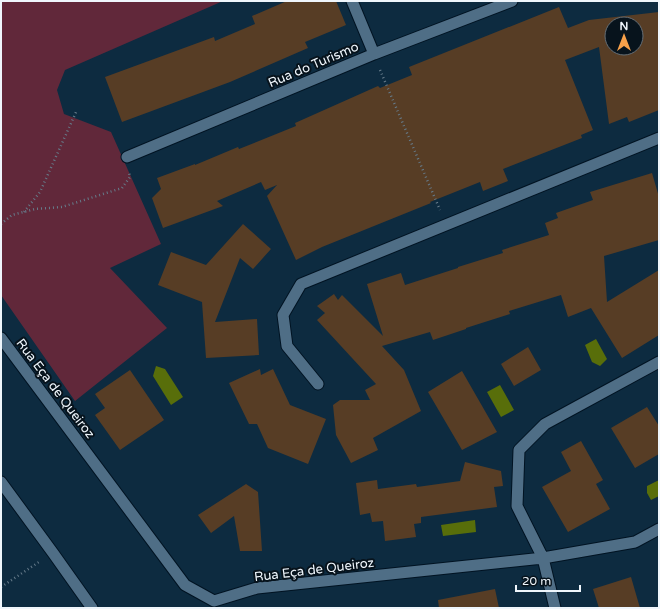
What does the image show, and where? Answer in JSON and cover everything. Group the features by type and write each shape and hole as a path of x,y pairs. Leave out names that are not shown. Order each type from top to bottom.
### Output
{"street":[{"path":"352,1 374,54"},
{"name":"Rua do Turismo","path":"127,157 374,54 512,1"},
{"path":"318,384 287,346 283,315 301,284 659,138"},
{"name":"Rua Eça de Queiroz","path":"1,338 185,585 212,605 257,588 543,558 635,542 659,529"},
{"path":"555,608 543,558 517,506 519,450 545,424 659,362"},
{"path":"1,482 92,608"}],"path":[{"path":"374,54 447,225"},
{"path":"23,212 40,192 77,110"},
{"path":"1,224 12,215 35,209 62,207 122,188 130,177 127,157"},
{"path":"1,587 53,553"}],"shaded area":[{"path":"1,1 223,1 65,70 57,90 64,114 111,132 161,244 110,268 167,328 75,401 1,295"},
{"path":"596,339 607,359 600,366 592,362 585,345"},
{"path":"156,366 165,369 183,397 171,405 153,376"},
{"path":"500,385 514,410 501,417 487,392"},
{"path":"659,480 659,496 651,500 647,493 647,486"},
{"path":"475,520 476,532 443,536 441,525"}],"building":[{"path":"287,1 336,1 346,25 305,42 308,48 230,82 122,122 105,77 214,37 215,41 255,24 252,16"},
{"path":"559,7 568,28 589,20 604,18 604,56 644,56 644,16 624,16 659,12 659,110 629,122 627,117 609,124 599,47 565,60 593,130 581,135 582,138 503,169 508,181 483,191 480,182 322,247 296,260 267,196 277,185 265,190 261,182 217,201 223,206 163,228 152,198 161,189 157,178 195,165 238,147 239,149 296,126 295,123 378,86 380,88 412,75 409,67"},
{"path":"652,173 659,197 659,240 604,256 607,302 659,270 659,335 622,358 591,308 568,317 561,295 509,311 510,314 433,340 430,332 382,346 404,370 421,411 373,438 378,450 351,463 336,435 333,405 340,400 370,400 365,390 376,384 317,320 325,313 317,306 334,294 338,300 342,295 383,336 367,284 401,273 405,285 503,253 502,250 549,235 545,223 558,218 556,213 593,200 590,192"},
{"path":"243,224 271,249 253,269 240,258 215,322 257,319 259,355 206,358 202,302 158,285 171,252 206,265"},
{"path":"528,347 541,370 514,386 501,364"},
{"path":"260,369 261,375 273,369 290,405 326,419 308,464 268,448 257,424 249,424 229,383"},
{"path":"130,370 164,420 120,450 95,415 105,408 95,394"},
{"path":"462,371 497,432 462,450 428,392"},
{"path":"647,407 659,426 659,454 635,468 611,428"},
{"path":"581,441 603,480 596,484 610,509 568,532 542,487 571,471 561,452"},
{"path":"465,462 501,471 503,486 494,487 497,507 421,517 421,523 414,524 416,537 385,541 383,521 372,522 370,513 360,515 356,483 377,480 378,489 416,484 417,487 460,481"},
{"path":"246,484 258,492 262,551 240,551 234,516 211,533 198,515"},
{"path":"631,577 640,608 599,608 593,589"},
{"path":"495,589 499,608 439,608 438,600"}]}
